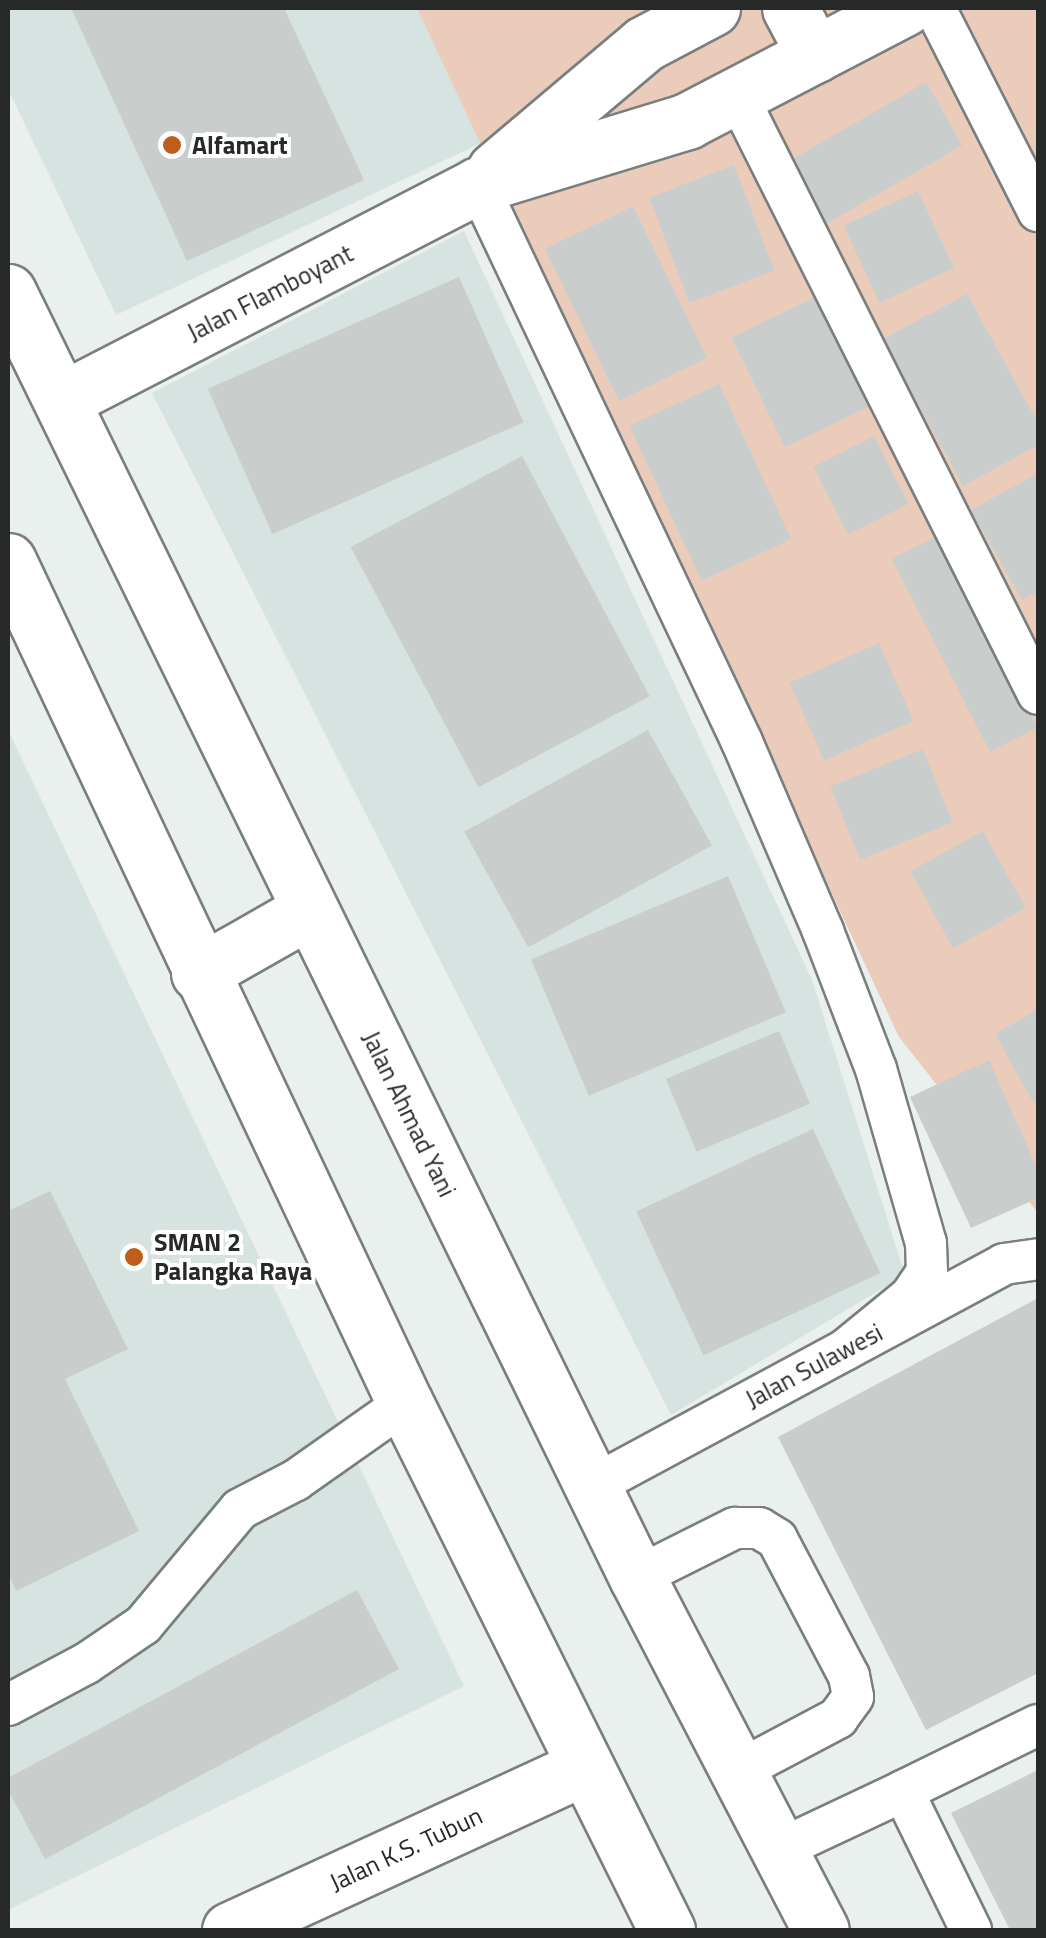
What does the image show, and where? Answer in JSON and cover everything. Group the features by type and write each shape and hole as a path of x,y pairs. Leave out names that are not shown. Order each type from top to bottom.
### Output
{"main road":[{"name":"Jalan Flamboyant","path":"478,185 644,44 712,8"},
{"name":"Jalan Flamboyant","path":"62,400 478,185 687,120 737,94 802,31 904,8"},
{"name":"Jalan Ahmad Yani","path":"8,292 636,1577 821,1930"},
{"path":"8,562 405,1403 582,1768 666,1930"},
{"path":"200,973 308,911"},
{"name":"Jalan K.S. Tubun","path":"230,1930 582,1768"}],"lane":[{"path":"935,8 1038,211"},
{"path":"737,94 1038,694"},
{"path":"478,185 742,742 823,931 876,1069 926,1243 927,1272 911,1296 844,1350"},
{"name":"Jalan Sulawesi","path":"594,1485 1004,1264 1038,1258"},
{"path":"8,1705 87,1663 143,1625 240,1509 296,1480 405,1403"},
{"path":"636,1577 734,1528 759,1528 777,1539 849,1676 853,1697 838,1718 738,1771"},
{"path":"780,1849 1038,1725"},
{"path":"903,1791 972,1930"}],"shaded area":[{"path":"8,8 419,8 483,142 116,315 8,89"},
{"path":"417,8 1038,8 1038,1213 899,1037"},
{"path":"464,231 812,980 905,1275 671,1415 152,393"},
{"name":"SMAN 2 Palangka Raya","path":"8,730 464,1686 8,1910"}],"building":[{"path":"71,8 284,8 364,180 187,261"},
{"path":"926,82 962,145 827,224 790,160"},
{"path":"734,165 774,270 690,303 649,198"},
{"path":"918,191 954,268 880,303 844,226"},
{"path":"633,206 707,358 619,401 545,249"},
{"path":"459,277 524,422 272,534 208,389"},
{"path":"967,294 1038,423 1038,445 963,486 883,339"},
{"path":"817,296 870,406 785,447 732,338"},
{"path":"719,384 791,539 702,581 629,426"},
{"path":"874,436 909,504 848,535 813,467"},
{"path":"522,456 650,696 478,787 351,547"},
{"path":"1038,473 1038,591 1022,600 971,510"},
{"path":"939,535 1037,727 990,752 892,559"},
{"path":"879,643 914,721 824,761 789,683"},
{"path":"648,730 712,845 528,947 464,832"},
{"path":"923,749 953,822 860,860 830,786"},
{"path":"983,831 1026,908 953,948 910,871"},
{"path":"728,876 786,1012 589,1096 531,960"},
{"path":"1038,1009 1038,1099 1033,1102 995,1034"},
{"path":"779,1031 810,1104 697,1152 666,1079"},
{"path":"989,1060 1038,1170 1038,1198 971,1228 910,1097"},
{"path":"813,1129 880,1273 703,1356 636,1211"},
{"path":"50,1191 128,1349 65,1379 139,1531 16,1591 8,1573 8,1211"},
{"path":"1038,1298 1038,1673 926,1730 778,1437"},
{"path":"357,1590 399,1669 45,1859 8,1790 8,1778"},
{"path":"1038,1770 1038,1930 1010,1930 951,1813"}],"place":[{"name":"Alfamart","path":"172,145"},
{"name":"SMAN 2 Palangka Raya","path":"134,1257"}]}
